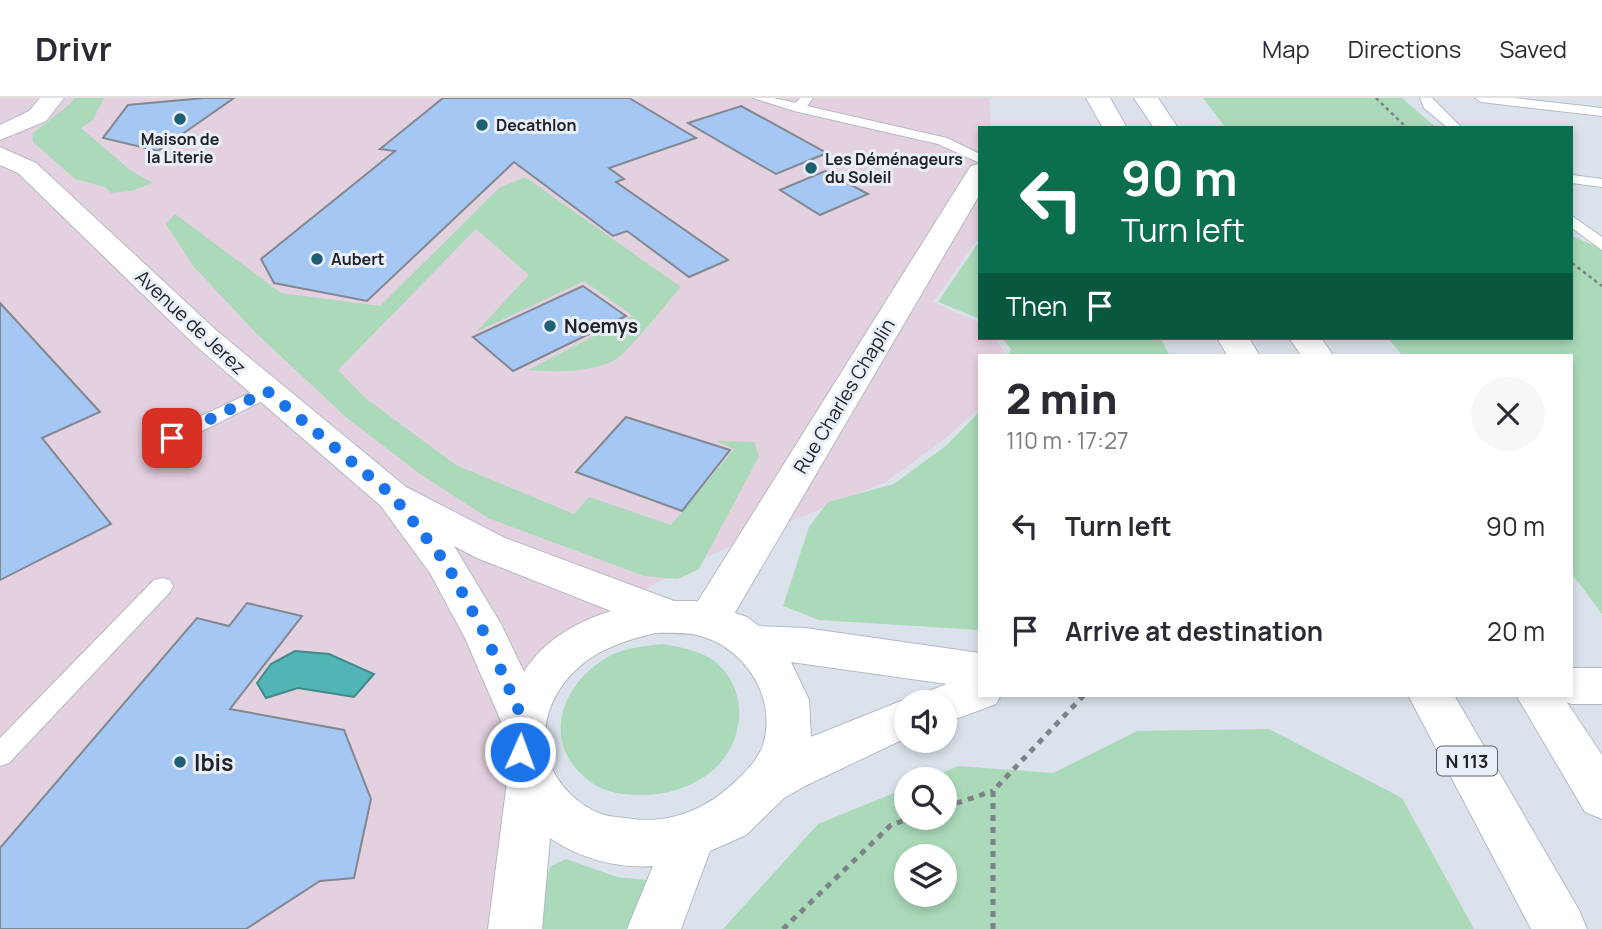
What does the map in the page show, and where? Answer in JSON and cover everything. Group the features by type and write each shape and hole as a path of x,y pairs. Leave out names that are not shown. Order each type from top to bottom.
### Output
{"main road":[{"path":"8,130 37,116 50,105 52,98"},
{"path":"1098,98 1114,126"},
{"path":"1146,98 1165,126"},
{"name":"Avenue de Jerez","path":"8,130 18,142 27,168"},
{"name":"Avenue de Jerez","path":"0,155 27,168 184,318 393,496 446,563 486,636 523,720"},
{"name":"Rue Charles Chaplin","path":"708,621 978,175"},
{"name":"Avenue de Jerez","path":"393,496 491,548 666,615"},
{"path":"769,781 787,744 789,705 777,671 752,643 732,630 708,621 666,615 627,621 591,635 559,657 535,686 523,720 520,752 531,783 556,815 595,836 642,843 691,836 736,814 769,781 854,739 894,723"},
{"path":"752,643 805,645 978,671"},
{"path":"1573,686 1602,686"},
{"path":"957,700 978,692"},
{"name":"N 113","path":"1431,697 1560,929"},
{"path":"1539,697 1602,797"},
{"path":"515,929 531,783"},
{"path":"1503,828 1531,929"},
{"path":"654,929 691,836"}],"lane":[{"path":"759,98 803,103 942,141 978,158"},
{"path":"1426,98 1429,105 1454,126"},
{"path":"1480,98 1602,112"},
{"path":"1573,179 1602,183"},
{"path":"1573,222 1602,245"},
{"path":"153,447 267,391"},
{"path":"0,755 162,586"}],"path":[{"path":"1376,98 1404,126"},
{"path":"1573,264 1602,286"},
{"path":"957,803 993,791 1082,697"},
{"path":"993,791 993,929"},
{"path":"783,929 894,824"}],"shaded area":[{"path":"0,98 989,98 991,126 978,126 978,239 933,302 978,322 978,340 996,340 1004,351 1004,354 978,354 978,410 948,436 886,482 715,553 651,586 499,689 521,787 489,929 0,929"}],"green space":[{"path":"74,98 104,98 93,120 81,128 130,170 153,183 131,191 111,193 105,187 75,179 33,142 32,134"},
{"path":"1203,98 1402,98 1435,126 1224,126"},
{"path":"525,177 681,287 621,356 605,364 583,369 528,370 633,316 584,281 476,332 529,275 476,229 338,370 364,397 456,465 574,514 589,497 671,525 734,449 716,441 754,442 759,456 699,569 678,579 644,576 488,518 420,474 347,418 257,334 194,267 166,224 175,214 281,293 380,306 499,188"},
{"path":"1573,236 1602,249 1602,614 1573,575 1573,354 1401,354 1390,340 1573,340"},
{"path":"978,243 978,318 938,302"},
{"path":"1004,340 1162,340 1169,354 1009,354 1011,349"},
{"path":"978,413 978,630 819,620 783,606 809,527 828,502 894,484 947,445"},
{"path":"662,644 701,654 713,660 725,672 738,700 737,731 732,745 712,771 677,790 638,795 603,789 576,769 566,752 561,736 567,701 576,685 606,658 626,650"},
{"path":"1269,729 1402,798 1474,929 723,929 818,824 894,793 894,830 957,830 956,767 958,766 1053,773 1137,731"},
{"path":"566,859 617,877 646,880 644,895 626,929 542,929 546,877 551,866"}],"water":[{"path":"295,651 329,654 374,674 354,697 298,688 266,698 257,683 271,664"}],"building":[{"path":"234,98 158,151 103,138 128,105"},
{"path":"443,98 629,98 696,138 609,168 624,179 616,182 728,260 689,277 627,231 613,236 514,162 367,301 274,283 261,259 395,151 380,149"},
{"path":"741,106 827,153 776,174 688,123"},
{"path":"825,171 868,194 820,215 780,190"},
{"name":"Noemys","path":"583,286 626,316 513,371 473,337"},
{"path":"0,303 100,412 42,438 111,524 0,580"},
{"path":"626,417 730,450 682,511 576,472"},
{"path":"247,603 302,616 230,709 344,730 371,799 354,878 320,881 246,929 0,929 0,848 197,618 229,626"}],"place":[{"name":"Maison de la Literie","path":"180,119"},
{"name":"Decathlon","path":"482,125"},
{"name":"Les Déménageurs du Soleil","path":"811,168"},
{"name":"Aubert","path":"317,259"},
{"name":"Noemys","path":"550,326"},
{"name":"Ibis","path":"180,762"}],"route":[{"path":"172,438 267,391 393,496 446,563 486,636 523,720 520,752"}]}
